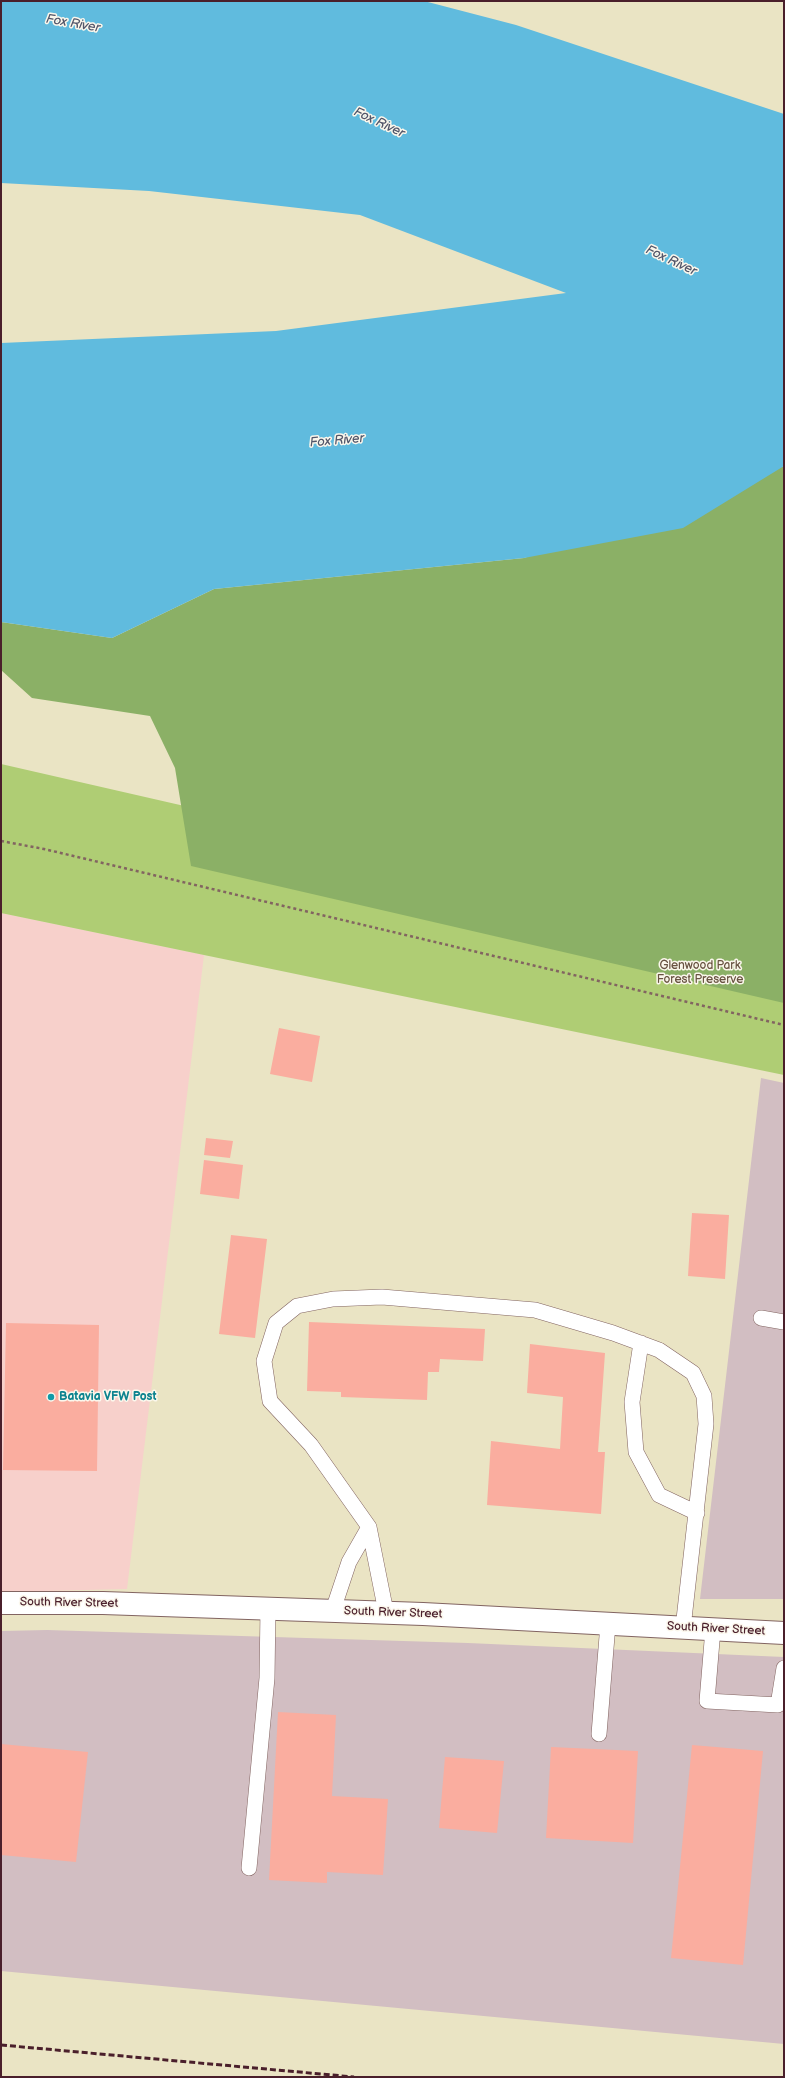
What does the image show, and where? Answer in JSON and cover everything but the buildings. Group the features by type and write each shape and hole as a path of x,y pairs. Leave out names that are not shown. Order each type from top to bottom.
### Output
{"main road":[{"name":"South River Street","path":"1,1603 102,1603 386,1612 784,1633"}],"lane":[{"path":"386,1612 369,1527 311,1445 270,1401 264,1361 276,1323 297,1306 333,1299 382,1297 535,1310 613,1333 659,1350 693,1374 704,1396 706,1424 683,1628"},
{"path":"761,1318 784,1322"},
{"path":"641,1343 632,1402 636,1452 659,1495 696,1513"},
{"path":"332,1610 348,1562 369,1527"},
{"path":"249,1868 267,1678 268,1608"},
{"path":"599,1734 608,1624"},
{"path":"713,1629 707,1701 778,1705 784,1668"}],"path":[{"path":"1,841 51,851 784,1026"}],"shaded area":[{"path":"1,913 204,955 127,1589 1,1592"},
{"path":"761,1078 784,1083 784,1599 700,1599"},
{"path":"47,1630 468,1643 784,1657 784,2044 1,1971 1,1631"}],"green space":[{"path":"784,466 784,1003 191,866 175,768 150,716 32,698 1,670 1,622 112,638 214,589 524,558"},
{"name":"Glenwood Park Forest Preserve","path":"784,473 784,1075 1,913 1,764 643,911"}],"water":[{"name":"Fox River","path":"1,1 424,1 516,25 784,114 784,466 683,528 524,558 214,589 112,638 1,622 1,343 276,331 566,293 360,215 149,191 1,183"}],"railway":[{"path":"1,2045 354,2077"}],"place":[{"name":"Batavia VFW Post","path":"51,1397"}]}
